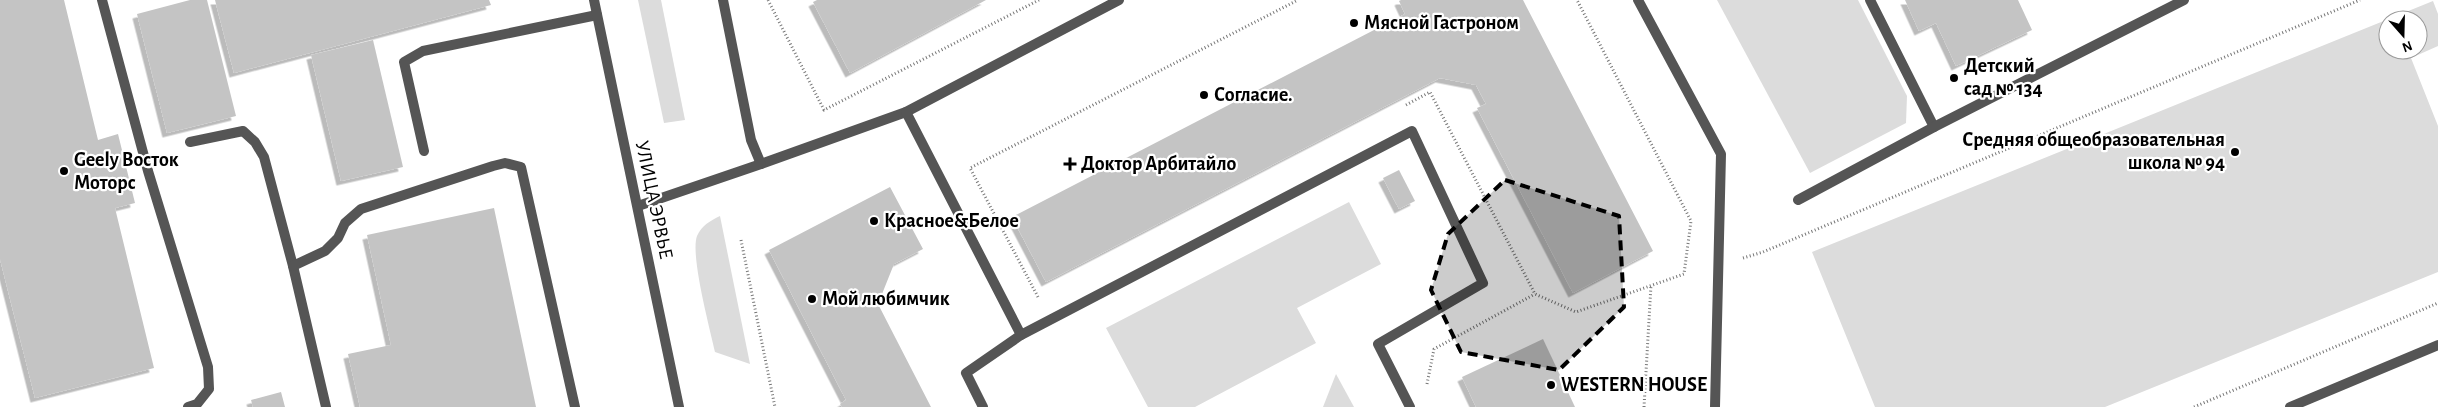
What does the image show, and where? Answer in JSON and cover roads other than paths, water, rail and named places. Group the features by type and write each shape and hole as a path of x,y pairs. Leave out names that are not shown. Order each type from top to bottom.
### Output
{"street":[{"path":"102,0 148,171 208,367 209,389 197,404 188,407"},
{"name":"УЛИЦА ЭРВЬЕ","path":"594,0 679,407"},
{"path":"723,0 751,140 761,164"},
{"path":"638,206 906,112 1119,0"},
{"path":"1638,0 1721,154 1715,407"},
{"path":"1870,0 1934,127"},
{"path":"1798,200 1934,127 2184,0"},
{"path":"424,150 404,62 423,51 597,15"},
{"path":"906,112 1021,335"},
{"path":"190,142 243,131 255,142 264,157 293,266 326,407"},
{"path":"983,407 966,373 1021,335 1412,131 1483,283 1378,344 1410,407"},
{"path":"293,266 324,251 338,238 345,223 361,209 493,166 505,163 521,167 575,407"},
{"path":"2290,407 2438,345"}],"place":[{"name":"Мясной Гастроном","path":"1354,23"},
{"name":"Детский сад № 134","path":"1954,78"},
{"name":"Согласие.","path":"1204,95"},
{"name":"Средняя общеобразовательная школа № 94","path":"2235,152"},
{"name":"Доктор Арбитайло","path":"1070,164"},
{"name":"Geely Восток Моторс","path":"64,171"},
{"name":"Красное&Белое","path":"874,221"},
{"name":"Мой любимчик","path":"812,299"},
{"name":"WESTERN HOUSE","path":"1551,385"}]}
